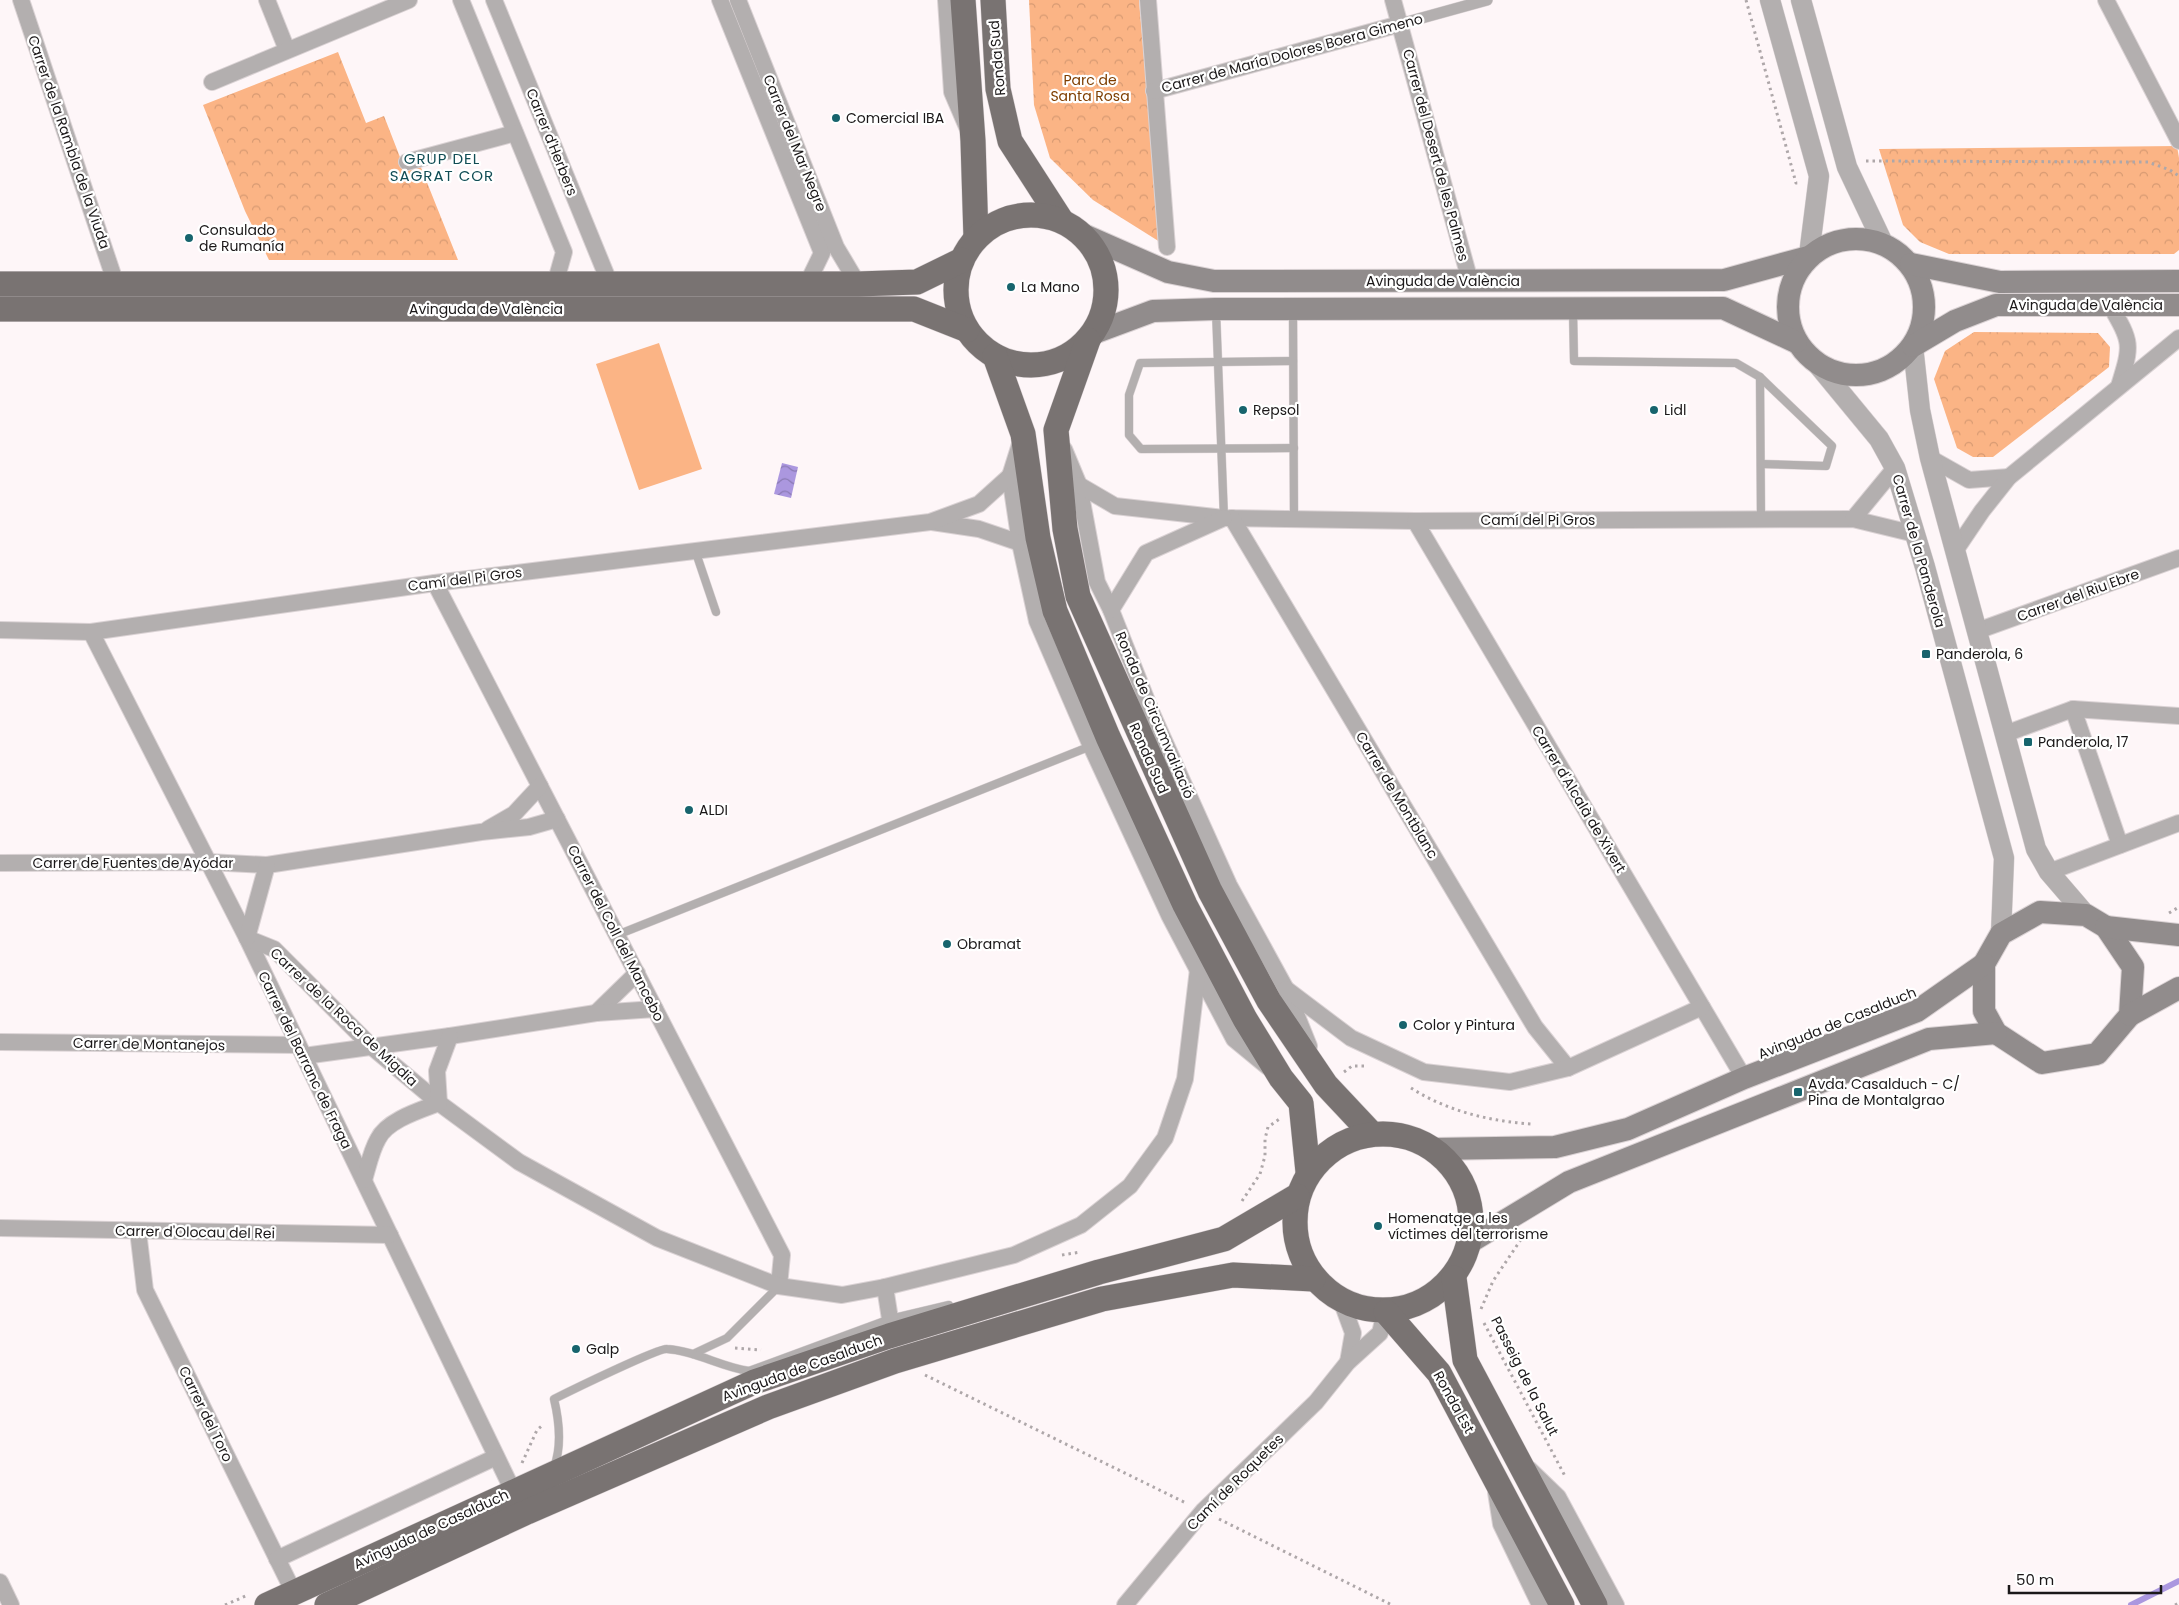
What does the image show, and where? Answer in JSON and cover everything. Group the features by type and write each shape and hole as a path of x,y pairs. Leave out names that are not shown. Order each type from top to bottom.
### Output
{"main road":[{"path":"963,0 973,141 976,238"},
{"name":"Ronda Sud","path":"993,0 998,89 1010,141 1061,220"},
{"path":"1031,214 1061,220 1084,235 1103,265 1107,300 1091,336 1061,360 1028,366 996,356 980,345 967,330 956,296 962,260 976,238 1002,220 1031,214"},
{"name":"Avinguda de València","path":"1084,235 1168,272 1214,281 1724,280 1808,256"},
{"path":"1844,238 1883,243 1911,264 1923,289 1925,317 1913,346 1886,369 1852,376 1818,365 1796,342 1787,313 1791,282 1808,256 1844,238"},
{"name":"Avinguda de València","path":"0,284 858,284 917,282 962,260"},
{"name":"Avinguda de València","path":"1911,264 2000,282 2179,281"},
{"name":"Avinguda de València","path":"1913,346 1955,321 1996,305 2179,305"},
{"name":"Avinguda de València","path":"1091,336 1154,311 1216,309 1723,308 1796,342"},
{"name":"Avinguda de València","path":"0,309 914,309 967,330"},
{"name":"Ronda Sud","path":"1091,336 1056,430 1065,530 1078,596 1210,891 1269,1001 1326,1085 1372,1134"},
{"name":"Ronda Sud","path":"996,356 1023,434 1038,538 1055,611 1108,738 1185,905 1245,1018 1281,1078 1301,1103"},
{"path":"2179,935 2106,927 2086,915 2040,912 2001,934 1984,964 1984,1010 1996,1033 2042,1062 2097,1054 2130,1014 2179,988"},
{"path":"2106,927 2133,967 2130,1014"},
{"name":"Avinguda de Casalduch","path":"1433,1149 1554,1147 1628,1129 1744,1078 1917,1011 1984,964"},
{"path":"1470,1242 1569,1182 1929,1039 1996,1033"},
{"path":"1301,1103 1308,1172"},
{"path":"1372,1134 1400,1135 1433,1149 1459,1176 1471,1207 1470,1242 1454,1278 1422,1303 1385,1312 1342,1303 1313,1278 1294,1236 1297,1196 1308,1172 1334,1147 1372,1134"},
{"name":"Avinguda de Casalduch","path":"267,1605 509,1483 552,1473 754,1382 889,1336 1093,1261 1224,1239 1297,1196"},
{"name":"Avinguda de Casalduch","path":"327,1605 527,1512 742,1419 895,1360 1102,1299 1233,1275 1313,1278"},
{"name":"Ronda Est","path":"1454,1278 1465,1360 1595,1605"},
{"name":"Ronda Est","path":"1385,1312 1439,1373 1562,1605"}],"street":[{"name":"Carrer de la Rambla de la Viuda","path":"21,0 116,284"},
{"path":"267,0 288,50"},
{"path":"212,82 409,0"},
{"path":"461,0 564,252 555,284"},
{"name":"Carrer d'Herbers","path":"494,0 610,284"},
{"name":"Carrer del Mar Negre","path":"720,0 822,253 806,284"},
{"name":"Carrer del Mar Negre","path":"738,0 836,247 858,284"},
{"path":"946,0 952,92 973,141"},
{"path":"1148,0 1167,247"},
{"name":"Carrer del Desert de les Palmes","path":"1393,0 1470,281"},
{"name":"Carrer de María Dolores Boera Gimeno","path":"1154,91 1487,0"},
{"path":"1770,0 1819,176 1808,256"},
{"path":"1801,0 1847,167 1883,243"},
{"path":"2106,0 2179,141"},
{"path":"407,162 516,133"},
{"path":"2110,305 2127,334 2129,354 2120,386"},
{"path":"1955,551 1982,511 2009,478 2179,338"},
{"path":"1913,346 1920,410 1930,458 2036,849 2049,872 2086,915"},
{"name":"Carrer de la Panderola","path":"1818,365 1879,439 1895,468 2004,858 2001,934"},
{"name":"Ronda de Circumval·lació","path":"1056,430 1079,485 1097,582 1111,610 1153,716 1229,885 1286,988 1326,1085"},
{"name":"Ronda Sud","path":"1023,434 1010,476 1020,544 1037,620 1091,746 1169,915 1234,1039 1281,1078"},
{"path":"1930,458 1969,480 2009,478"},
{"path":"1853,519 1895,468"},
{"name":"Camí del Pi Gros","path":"0,630 91,632 435,583 930,522 978,504 1010,476"},
{"name":"Camí del Pi Gros","path":"1079,485 1115,506 1228,518 1415,521 1853,519 1915,534"},
{"name":"Camí del Pi Gros","path":"1111,610 1146,553 1228,518"},
{"name":"Carrer de Montblanc","path":"1228,518 1535,1027 1568,1068"},
{"name":"Carrer d'Alcalà de Xivert","path":"1415,521 1744,1078"},
{"name":"Camí del Pi Gros","path":"930,522 979,529 1020,544"},
{"name":"Carrer del Riu Ebre","path":"1977,631 2179,558"},
{"name":"Carrer del Coll del Mancebo","path":"435,583 782,1255 779,1286"},
{"name":"Carrer del Barranc de Fraga","path":"91,632 247,938 509,1483"},
{"path":"2005,734 2073,709 2179,716"},
{"path":"2073,709 2120,845"},
{"name":"Carrer de Fuentes de Ayódar","path":"481,832 514,814 540,786"},
{"name":"Carrer de Fuentes de Ayódar","path":"0,863 208,862 267,866 481,832 529,827 557,819"},
{"path":"2049,872 2179,823"},
{"path":"247,938 267,866"},
{"name":"Carrer de la Roca de Migdia","path":"247,938 274,949 372,1047 439,1103 519,1162 657,1238 779,1286 842,1295 885,1287 1014,1255 1081,1225 1130,1186 1164,1138 1184,1079 1198,969"},
{"path":"596,1013 637,973"},
{"name":"Ronda de Circumval·lació","path":"1286,988 1351,1038 1424,1072 1510,1082 1568,1068 1702,1007"},
{"name":"Carrer de Montanejos","path":"0,1042 301,1051 372,1047 596,1013 655,1009"},
{"path":"364,1180 378,1137 394,1122 416,1111 439,1103 437,1071 450,1036"},
{"name":"Carrer d'Olocau del Rei","path":"0,1228 390,1235"},
{"name":"Carrer del Toro","path":"138,1230 145,1290 294,1593"},
{"path":"885,1287 890,1319"},
{"name":"Camí de Roquetes","path":"1342,1303 1353,1333 1348,1362"},
{"name":"Camí de Roquetes","path":"1125,1605 1203,1511 1316,1402 1348,1362 1380,1333 1385,1312"},
{"name":"Ronda Est","path":"1516,1456 1558,1497 1616,1605"},
{"path":"277,1559 496,1457"},
{"name":"Ronda Est","path":"1494,1475 1501,1524 1540,1605"},
{"path":"0,1582 11,1605"}],"lane":[{"path":"1573,308 1574,361 1736,363 1760,376 1832,446 1826,466 1761,464"},
{"path":"1216,309 1221,448 1228,518"},
{"path":"1293,309 1294,519"},
{"path":"1293,361 1140,363 1129,395 1129,436 1141,450 1294,448"},
{"path":"1760,376 1761,520"},
{"path":"695,550 716,612"},
{"path":"617,935 1091,746"},
{"path":"985,1297 1093,1261"},
{"path":"694,1354 726,1338 779,1286"},
{"path":"552,1473 559,1454 557,1413 554,1399 665,1348 694,1354 735,1369 749,1371 890,1319 956,1304"}],"path":[{"path":"1746,0 1796,183 1819,176"},
{"path":"1870,160 2148,162 2170,170 2179,176"},
{"path":"1326,1085 1352,1066 1370,1065"},
{"path":"1408,1085 1445,1106 1496,1122 1536,1125"},
{"path":"1237,1205 1245,1198 1260,1174 1265,1156 1265,1139 1268,1127 1301,1103"},
{"name":"Passeig de la Salut","path":"1481,1310 1493,1281 1525,1234"},
{"path":"1058,1255 1093,1261"},
{"name":"Passeig de la Salut","path":"1482,1320 1569,1484"},
{"path":"732,1348 759,1350 768,1347"},
{"path":"895,1360 1392,1605"},
{"path":"509,1483 522,1464 536,1430 557,1413"},
{"path":"2175,1605 2179,1603"}],"green space":[{"name":"Parc de Santa Rosa","path":"1029,0 1139,0 1160,242 1093,200 1050,158 1034,105"},
{"path":"338,52 366,123 384,116 405,170 420,165 458,260 269,260 245,211 203,105"},
{"path":"2177,146 2179,158 2179,250 2174,254 1949,254 1920,242 1903,225 1879,149"},
{"path":"1974,332 2098,333 2110,347 2109,367 1993,457 1973,457 1957,448 1934,379 1945,351"},
{"path":"659,343 702,469 639,490 596,364"}],"water":[{"path":"782,463 798,467 791,498 774,494"}],"waterway":[{"path":"2131,1605 2179,1581"}],"place":[{"name":"Comercial IBA","path":"836,118"},
{"name":"Consulado de Rumanía","path":"189,238"},
{"name":"La Mano","path":"1011,287"},
{"name":"Repsol","path":"1243,410"},
{"name":"Lidl","path":"1654,410"},
{"name":"Panderola, 6","path":"1926,654"},
{"name":"Panderola, 17","path":"2028,742"},
{"name":"ALDI","path":"689,810"},
{"name":"Obramat","path":"947,944"},
{"name":"Color y Pintura","path":"1403,1025"},
{"name":"Avda. Casalduch - C/ Pina de Montalgrao","path":"1798,1092"},
{"name":"Homenatge a les víctimes del terrorisme","path":"1378,1226"},
{"name":"Galp","path":"576,1349"}],"district":[{"name":"GRUP DEL SAGRAT COR","path":"442,166"}]}
